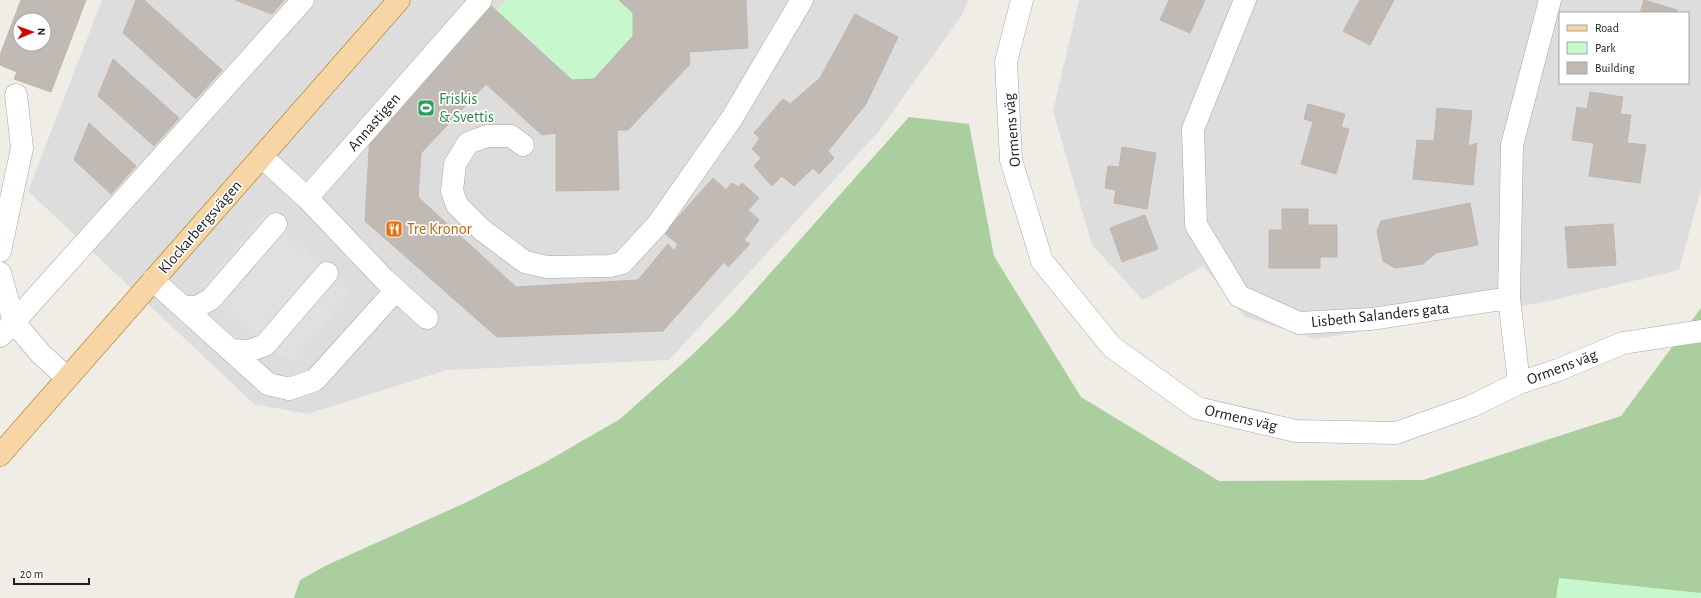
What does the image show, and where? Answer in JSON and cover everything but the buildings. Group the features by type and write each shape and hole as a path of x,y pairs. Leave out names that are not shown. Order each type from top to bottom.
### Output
{"main road":[{"name":"Klockarbergsvägen","path":"0,455 399,0"}],"street":[{"path":"7,329 69,262 303,0"},
{"name":"Annastigen","path":"307,198 481,0"},
{"path":"523,145 511,136 487,136 468,143 455,164 452,191 457,205 482,229 525,262 547,267 610,266 622,263 658,224 732,118 802,0"},
{"name":"Ormens väg","path":"1022,0 1006,62 1011,160 1042,261 1112,347 1197,408 1296,431 1396,433 1472,406 1519,383 1558,370 1623,343 1701,331"},
{"name":"Lisbeth Salanders gata","path":"1245,0 1193,129 1196,225 1239,296 1300,323 1372,319 1509,298"},
{"path":"1519,383 1509,298 1512,145 1550,0"},
{"path":"0,251 22,148 16,94"},
{"path":"262,156 307,198 396,290 427,318"},
{"path":"184,307 197,307 211,299 276,224"},
{"path":"0,273 7,329 40,353 67,378"},
{"path":"230,350 249,351 265,345 327,273"},
{"path":"153,280 268,384 289,389 315,380 396,290"}],"shaded area":[{"path":"102,0 968,0 962,15 879,131 669,360 447,370 307,414 254,404 28,191"},
{"path":"1079,0 1701,0 1701,189 1679,270 1545,302 1316,339 1245,317 1203,266 1143,300 1092,245 1053,111"},
{"path":"265,214 350,293 293,362 265,345 211,299 200,287"}],"green space":[{"path":"506,0 619,0 633,13 633,36 594,79 572,80 492,8 498,9"},
{"path":"909,117 969,124 994,256 1081,397 1219,481 1423,480 1621,416 1701,308 1701,598 294,598 300,580 327,565 467,502 544,463 620,419 692,355 734,314"},
{"path":"1559,578 1701,593 1701,598 1556,598"}],"place":[{"name":"Friskis & Svettis","path":"426,108"},
{"name":"Tre Kronor","path":"394,229"}]}
